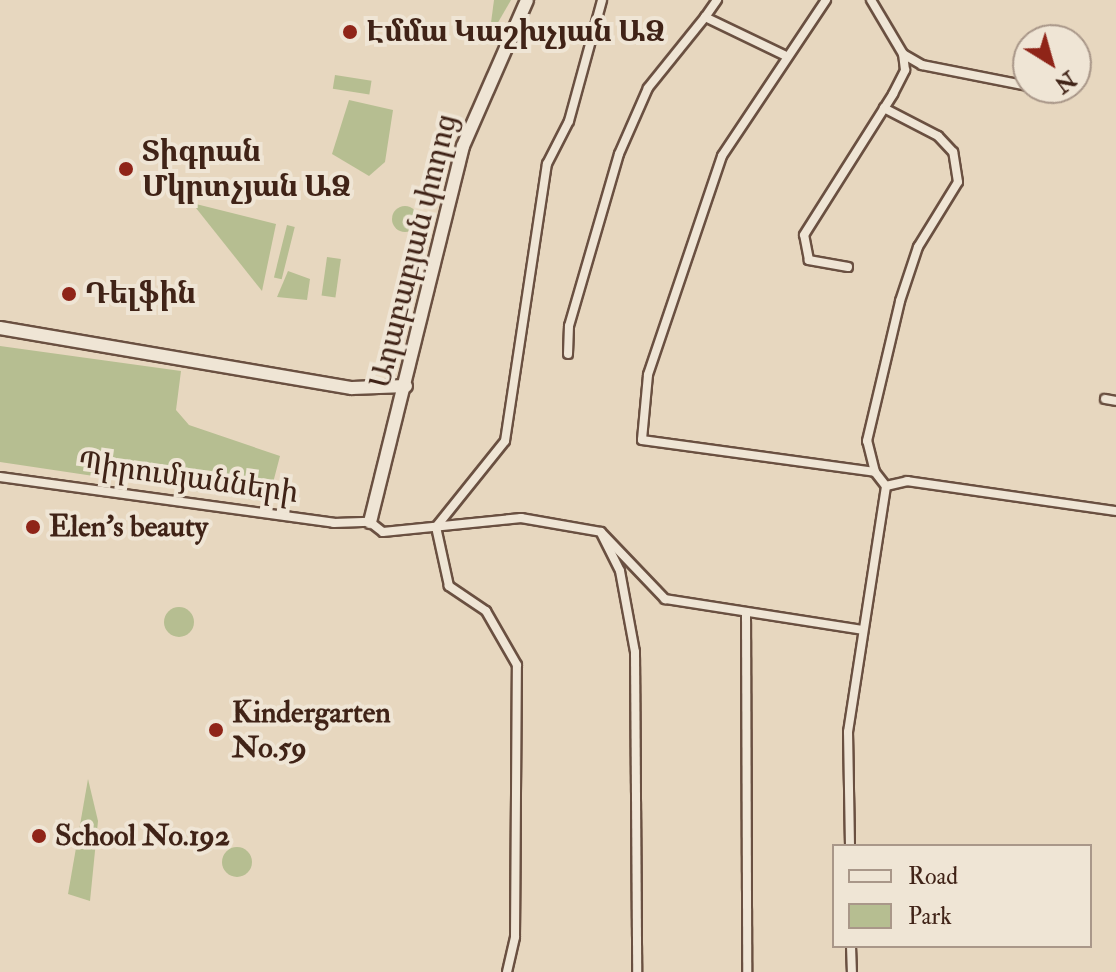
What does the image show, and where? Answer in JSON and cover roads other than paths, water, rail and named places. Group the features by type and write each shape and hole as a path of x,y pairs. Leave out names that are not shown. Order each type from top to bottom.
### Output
{"street":[{"name":"Աղաբաբյան փողոց","path":"370,522 463,146 527,0"},
{"path":"507,972 515,937 517,665 486,611 449,586 436,527 505,441 547,164 569,121 602,0"},
{"path":"826,0 784,55 722,156 694,227 648,375 642,440 875,472"},
{"path":"848,267 809,260 804,235 905,70 903,54 871,0"},
{"path":"568,354 569,326 619,154 648,88 719,1"},
{"path":"705,17 784,55"},
{"path":"903,54 922,65 1012,83"},
{"path":"850,844 848,732 886,486 875,472 867,441 900,301 918,247 958,182 953,152 938,136 884,108"},
{"path":"0,328 352,388 406,386"},
{"path":"1105,399 1116,401"},
{"name":"Պիրումյանների","path":"0,477 334,523 370,522 383,532 494,517 601,532"},
{"path":"886,486 907,481 1116,511"},
{"path":"601,532 665,599 862,630"},
{"path":"601,532 620,571 635,652 637,972"},
{"path":"746,612 747,972"},
{"path":"851,948 852,972"}],"place":[{"name":"Էմմա Կաշխչյան ԱՁ","path":"350,32"},
{"name":"Տիգրան Մկրտչյան ԱՁ","path":"126,169"},
{"name":"Դելֆին","path":"69,294"},
{"name":"Elen’s beauty","path":"33,527"},
{"name":"Kindergarten No.59","path":"216,730"},
{"name":"School No.192","path":"39,836"}]}
